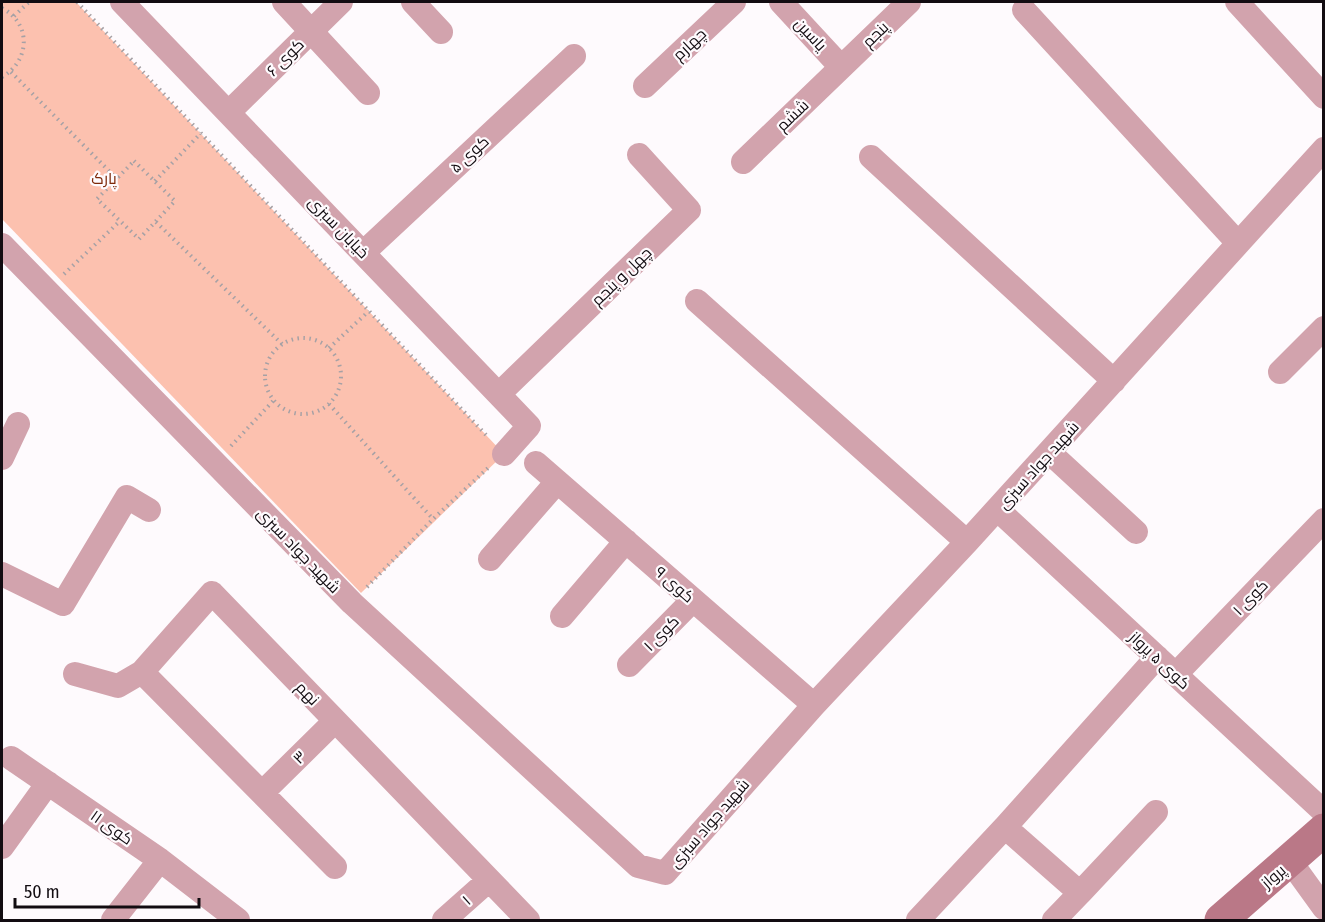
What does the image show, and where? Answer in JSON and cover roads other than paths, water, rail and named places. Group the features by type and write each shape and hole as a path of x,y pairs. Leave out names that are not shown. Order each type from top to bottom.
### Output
{"street":[{"name":"خیابان سبزی","path":"122,2 500,393 529,426 504,453"},
{"path":"284,2 368,93"},
{"name":"کوی ۶","path":"229,112 341,2"},
{"path":"413,2 441,32"},
{"name":"چهارم","path":"645,86 734,2"},
{"name":"یاسین","path":"781,2 841,67"},
{"name":"پنجم","path":"841,67 909,2"},
{"path":"1237,2 1323,98"},
{"path":"1024,10 1237,242"},
{"name":"کوی ۵","path":"364,252 574,56"},
{"name":"ششم","path":"743,162 841,67"},
{"name":"شهید جواد سبزی","path":"2,245 352,603 638,866 665,873 814,705 968,542 1323,149"},
{"name":"چهل و پنجم","path":"500,393 689,210 639,155"},
{"path":"871,157 1114,381"},
{"path":"697,300 968,542"},
{"path":"1280,372 1323,328"},
{"path":"2,458 18,424"},
{"path":"1049,452 1136,532"},
{"name":"کوی ۹","path":"536,463 814,705"},
{"path":"490,559 557,482"},
{"path":"2,574 63,604 128,497 149,510"},
{"name":"کوی ۵ پرواز","path":"997,509 1323,812"},
{"name":"کوی ۱","path":"1176,674 1323,520"},
{"path":"562,616 626,542"},
{"name":"نهم","path":"75,674 118,686 142,672 212,593 528,921"},
{"name":"کوی ۱","path":"628,665 693,600"},
{"path":"918,921 1157,657"},
{"path":"142,672 335,867"},
{"name":"۳","path":"262,793 335,721"},
{"name":"کوی ۱۱","path":"11,758 160,860 238,921"},
{"path":"2,847 48,783"},
{"path":"1054,921 1156,812"},
{"path":"1005,827 1080,892"},
{"name":"پرواز","path":"1221,921 1323,830"},
{"path":"113,921 160,860"},
{"path":"1290,861 1323,908"},
{"name":"۱","path":"444,921 489,880"}],"park label":[{"name":"پارک","path":"104,178"}]}
